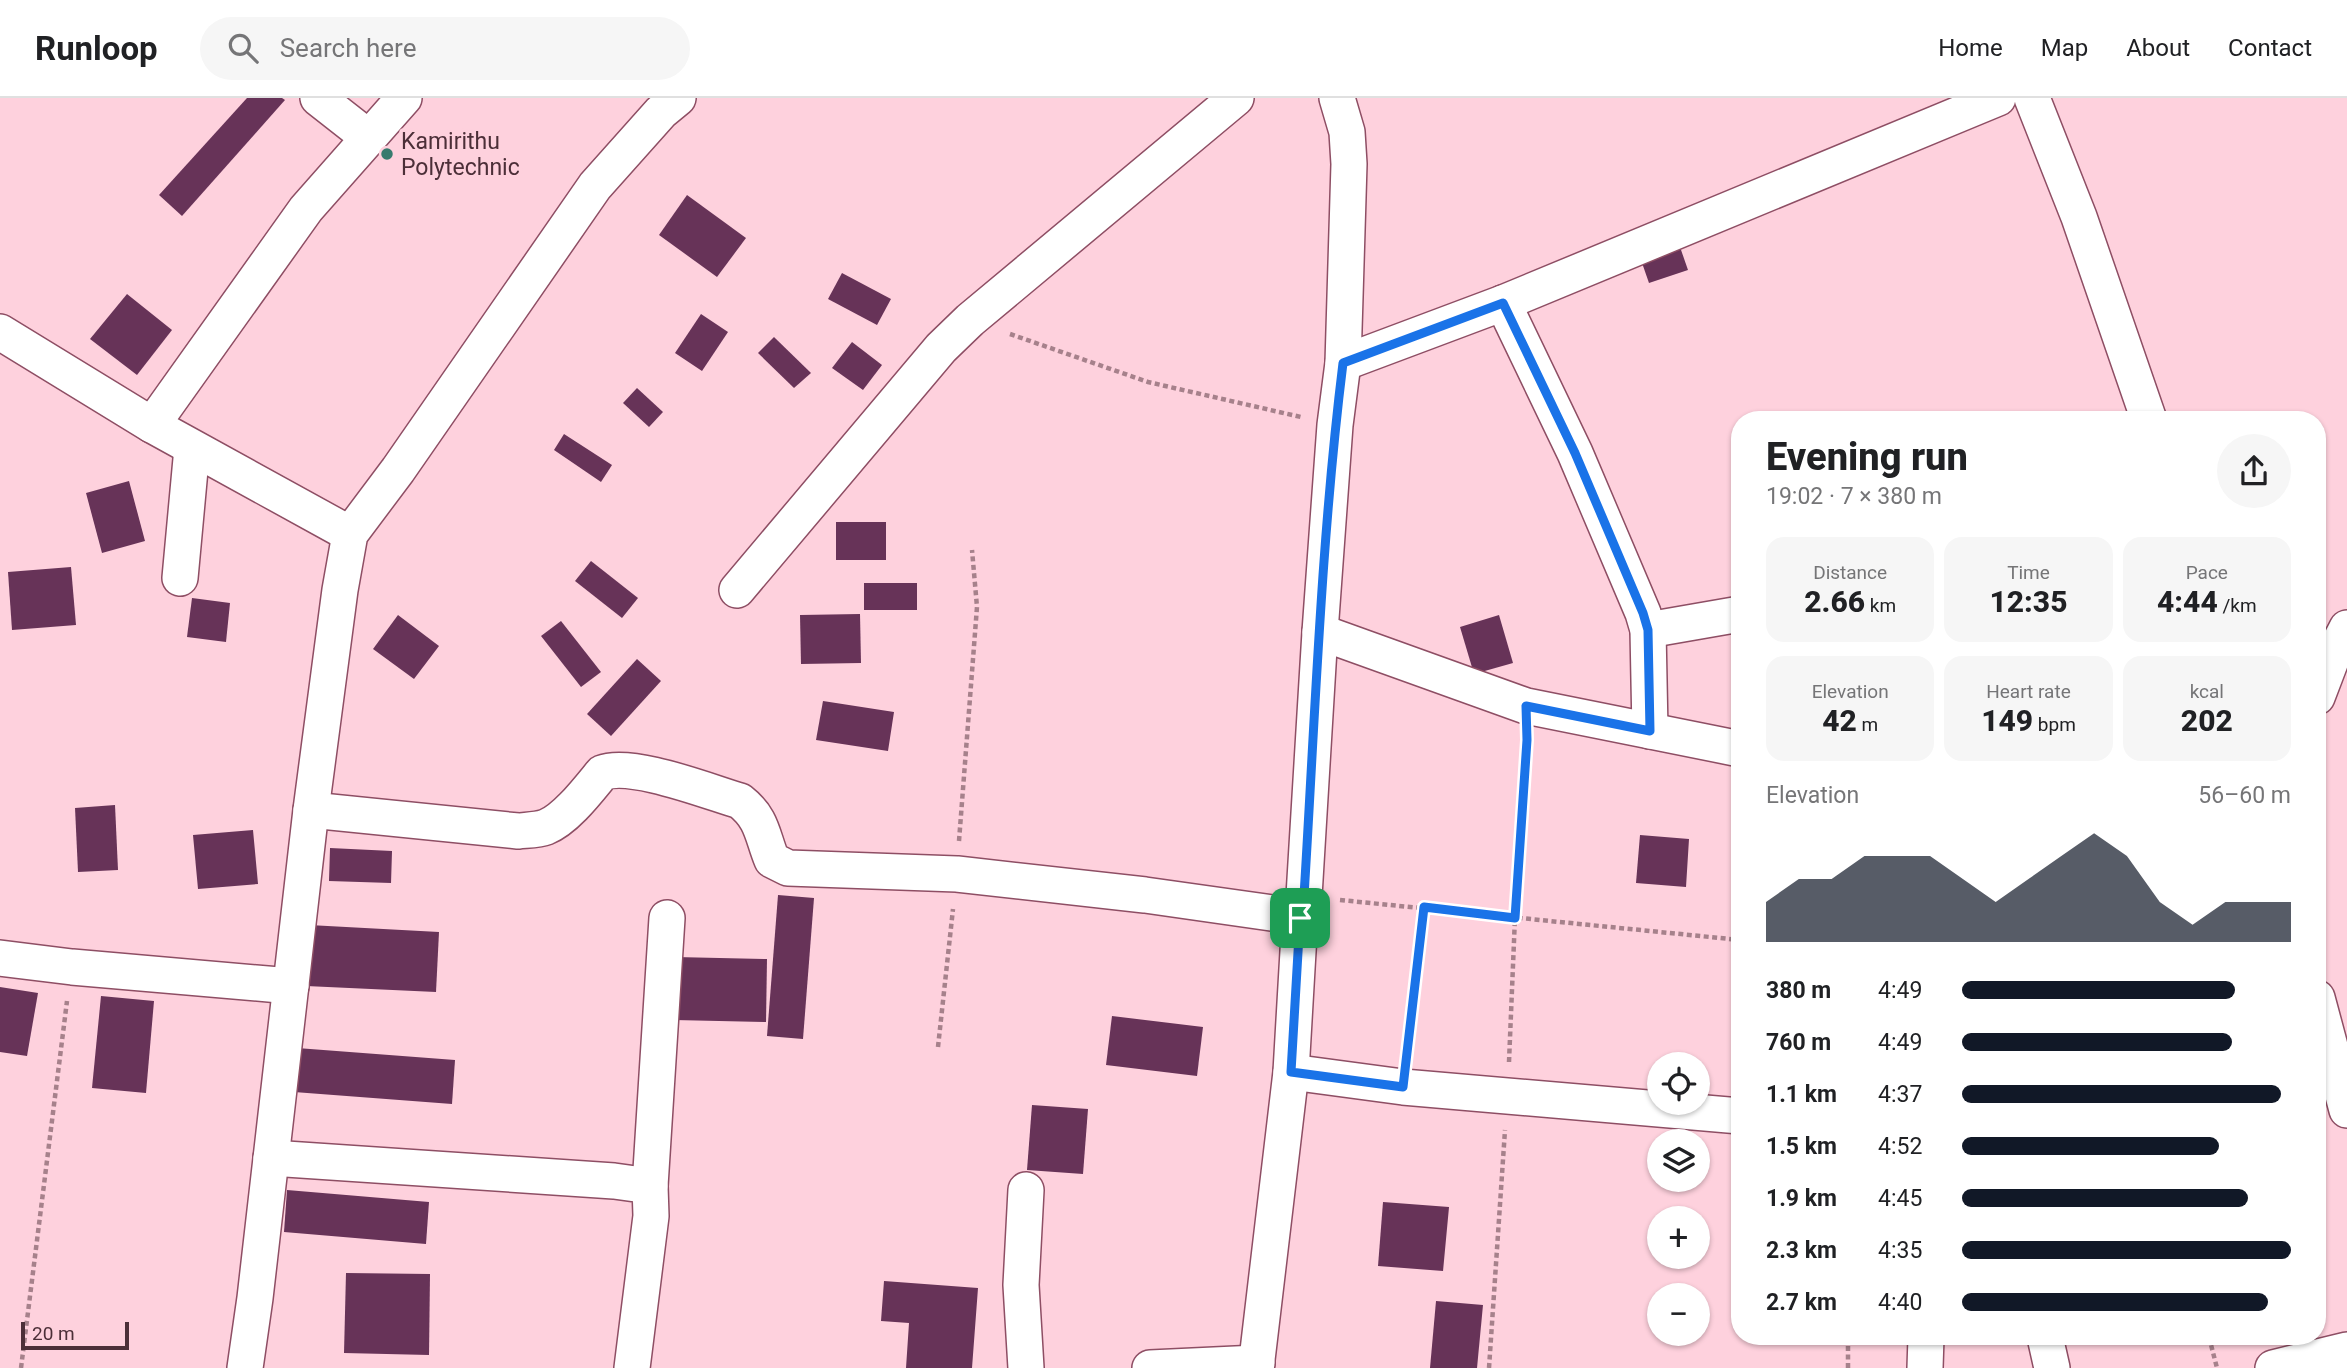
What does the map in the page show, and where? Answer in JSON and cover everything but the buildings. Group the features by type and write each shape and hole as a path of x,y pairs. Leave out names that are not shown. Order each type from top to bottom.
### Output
{"street":[{"path":"318,98 369,138"},
{"path":"152,425 306,209 404,98"},
{"path":"245,1368 311,810 350,534 398,470 595,186 678,98"},
{"path":"737,590 941,348 970,320 1236,98"},
{"path":"1150,1368 1256,1366 1291,1072 1335,425 1343,363 1349,164 1347,132 1337,98"},
{"path":"1343,363 1503,303 1998,98"},
{"path":"2032,98 2079,216 2146,411"},
{"path":"1503,303 1575,453 1648,630 1650,731"},
{"path":"0,332 152,425 350,534"},
{"path":"180,578 192,448"},
{"path":"1648,630 1731,616"},
{"path":"2326,673 2347,628"},
{"path":"1320,632 1526,706 1731,747"},
{"path":"311,810 518,831 532,830 546,827 561,819 602,773 621,769 646,773 740,801 751,809 763,830 772,860 788,867 957,874 1144,895 1302,907"},
{"path":"632,1368 651,1216 650,1186 667,918"},
{"path":"0,958 291,986"},
{"path":"2326,1032 2347,1110"},
{"path":"1291,1072 1403,1087 1731,1115"},
{"path":"271,1158 614,1181 650,1186"},
{"path":"1026,1190 1021,1285 1026,1368"},
{"path":"1925,1368 1926,1345"},
{"path":"2047,1345 2052,1368"},
{"path":"2273,1368 2347,1350"}],"path":[{"path":"970,320 1147,382 1335,425"},
{"path":"938,1047 957,874 977,607 972,550"},
{"path":"1489,1368 1508,1095 1515,918 1527,740 1526,706"},
{"path":"1302,907 1424,907 1731,939"},
{"path":"1403,1087 1424,907"},
{"path":"21,1368 72,967"},
{"path":"1848,1345 1848,1368"},
{"path":"2211,1345 2217,1368"}],"place":[{"name":"Kamirithu Polytechnic","path":"387,154"}],"route":[{"path":"1503,303 1575,453 1643,613 1648,630 1650,731 1526,706 1527,740 1515,918 1424,907 1403,1087 1291,1072 1300,918 1304,896 1335,425 1343,363 1503,303"}]}
